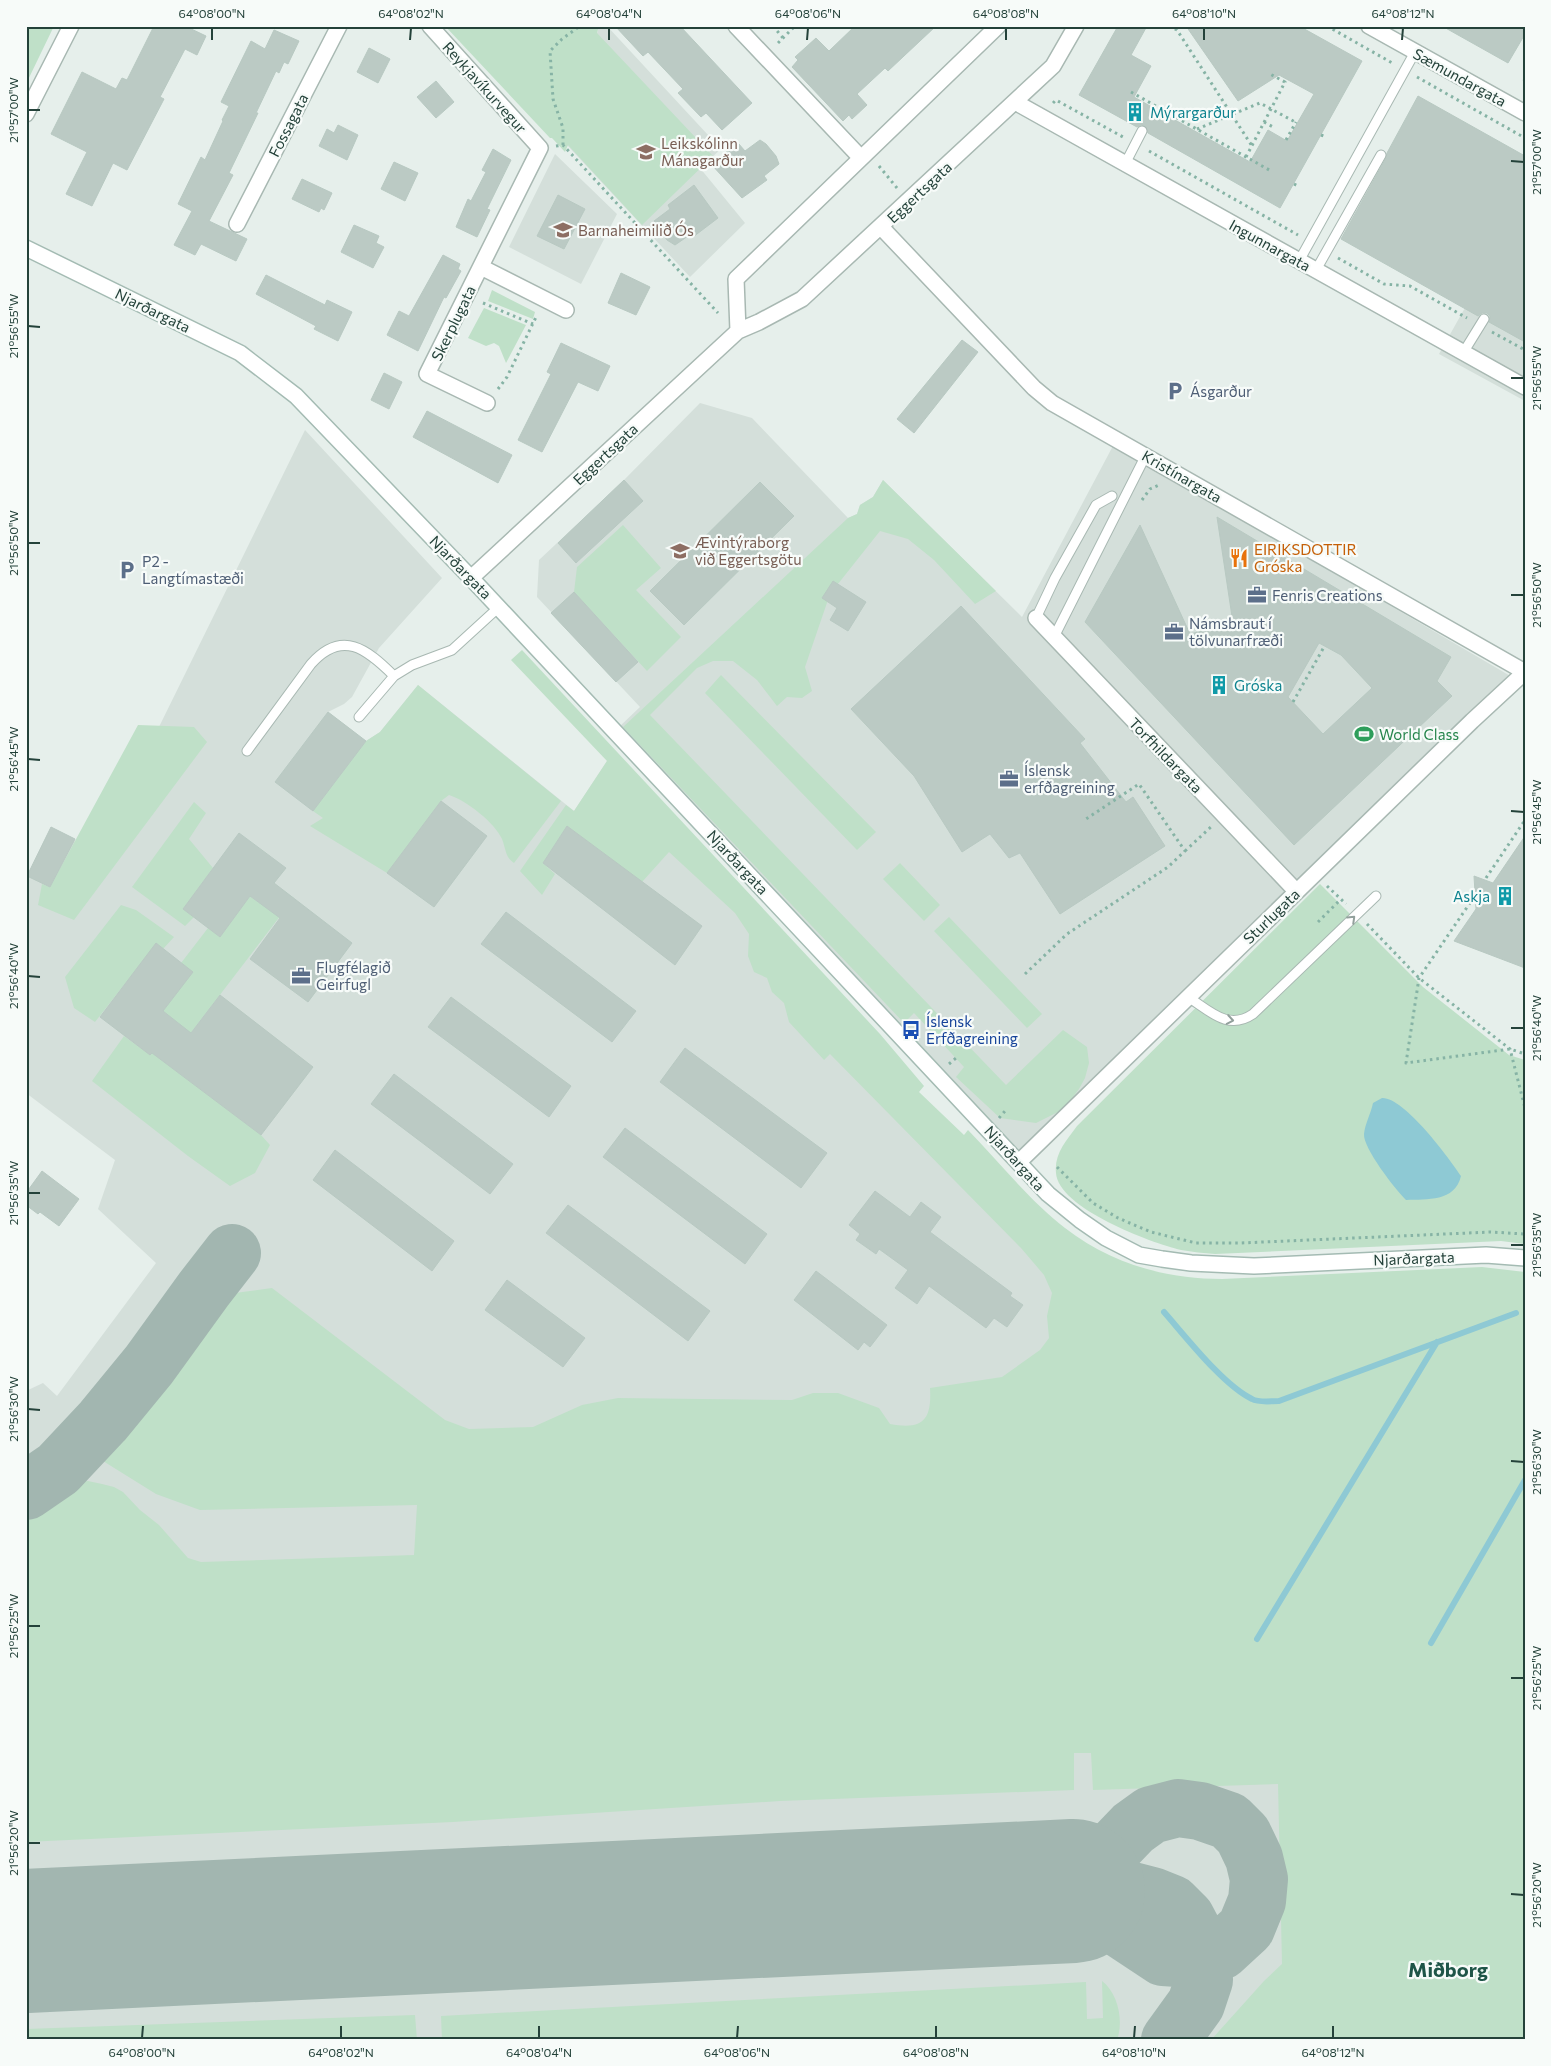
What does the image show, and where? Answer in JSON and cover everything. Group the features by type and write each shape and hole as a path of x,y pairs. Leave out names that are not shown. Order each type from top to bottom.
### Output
{"street":[{"path":"26,114 71,26"},
{"name":"Fossagata","path":"237,224 338,26"},
{"name":"Reykjavíkurvegur","path":"430,26 540,148"},
{"path":"736,26 764,57 864,155"},
{"path":"738,331 736,280 998,26"},
{"name":"Eggertsgata","path":"471,578 738,331 802,299 881,227 1053,66 1076,26"},
{"name":"Sæmundargata","path":"1369,26 1525,113"},
{"name":"Ingunnargata","path":"1015,102 1525,388"},
{"name":"Skerplugata","path":"487,403 427,374 540,148"},
{"name":"Kristínargata","path":"881,227 1034,388 1052,403 1525,672"},
{"name":"Njarðargata","path":"26,248 240,353 296,396 499,607 1048,1194 1106,1238 1139,1255 1191,1263 1254,1266 1477,1255 1525,1258"},
{"name":"Skerplugata","path":"481,267 566,310"},
{"name":"Torfhildargata","path":"1036,618 1296,891"},
{"name":"Sturlugata","path":"1019,1162 1296,891 1525,672"}],"lane":[{"path":"1299,261 1415,52"},
{"path":"1125,164 1142,131"},
{"path":"1316,270 1381,155"},
{"path":"1463,353 1482,322"},
{"path":"1054,637 1146,455"},
{"path":"1036,618 1055,578 1096,505 1112,496"},
{"path":"359,717 394,676 412,665 452,650 499,607"},
{"path":"247,751 310,664 321,652 334,646 352,646 370,654 394,676"},
{"path":"1188,997 1220,1018 1233,1022 1245,1020 1254,1014 1376,896"}],"path":[{"path":"580,26 562,39 550,51 553,99 563,128 563,145 722,318"},
{"path":"773,26 783,38"},
{"path":"764,57 795,26"},
{"path":"1169,26 1177,30 1252,146"},
{"path":"1327,26 1525,138"},
{"path":"1246,157 1285,82 1277,76 1270,74"},
{"path":"1131,92 1270,170"},
{"path":"1056,100 1310,242"},
{"path":"1196,129 1260,104 1297,122 1286,140"},
{"path":"1264,122 1275,128"},
{"path":"1321,135 1326,137"},
{"path":"540,148 563,145"},
{"path":"864,155 908,202"},
{"path":"1294,184 1298,186"},
{"path":"1326,251 1384,284 1410,286 1482,322 1525,350"},
{"path":"466,296 533,324"},
{"path":"487,403 507,377 538,315 545,318"},
{"path":"1137,507 1150,489 1162,484"},
{"path":"1293,702 1324,647"},
{"path":"1083,822 1139,784 1185,851"},
{"path":"1025,974 1067,934 1168,867 1223,814"},
{"path":"1486,878 1525,820"},
{"path":"1314,874 1357,914 1419,978 1510,1049 1525,1054"},
{"path":"1474,897 1419,978 1406,1063 1510,1049"},
{"path":"1318,922 1341,899"},
{"path":"1510,1049 1525,1108"},
{"path":"1058,1167 1093,1203 1118,1218 1150,1232 1196,1243 1241,1244 1491,1232 1525,1234"}],"shaded area":[{"name":"Leikskólinn Mánagarður","path":"599,26 607,26 721,149 700,168 745,223 690,277 567,145"},
{"name":"Barnaheimilið Ós","path":"555,154 617,214 581,284 509,247"},
{"path":"1525,201 1525,401 1439,354"},
{"path":"700,403 752,418 848,518 857,514 860,505 873,497 883,480 1022,617 1114,444 1512,677 1018,1153 619,727 640,707 537,597 539,560 624,480"},
{"path":"305,430 442,578 379,648 352,697 344,704 328,712 366,741 380,732 418,685 574,811 607,761 1004,1187 1525,2040 26,2040 26,1391 43,1383 57,1396 156,1263 98,1209 115,1160 26,1093 27,876 51,827 97,853"}],"green space":[{"path":"26,26 54,26 26,84"},
{"path":"445,26 599,26 597,33 713,156 642,225 568,145 565,152 550,138"},
{"path":"492,290 535,312 533,319 488,301"},
{"path":"484,308 526,325 506,363 499,346 494,343 486,346 468,338"},
{"path":"883,480 996,591 975,604 934,560 908,539 880,531 830,594 805,667 812,691 802,698 787,697 777,706 757,680 733,661 713,661 697,668 650,715 1006,1085 1063,1030 1087,1047 1089,1063 1085,1078 1079,1089 1064,1109 1036,1123 1000,1118 956,1077 964,1067 914,1013 904,1023 623,727 848,518 857,514 860,505 873,497"},
{"path":"623,525 661,568 636,590 681,637 647,671 574,592 577,567"},
{"path":"522,650 880,1034 924,1086 919,1092 964,1135 968,1130 1052,1218 1082,1240 1119,1260 1139,1267 1180,1276 1201,1278 1222,1279 1482,1267 1525,1272 1525,2040 1211,2040 1264,1981 1282,1964 1278,1784 1093,1790 1091,1753 1074,1753 1074,1790 780,1801 453,1822 26,1842 26,1516 74,1483 88,1481 114,1487 123,1492 140,1510 159,1525 188,1558 201,1562 414,1555 417,1505 200,1510 156,1494 103,1461 227,1294 272,1288 445,1420 469,1429 533,1427 582,1405 618,1398 792,1400 813,1393 838,1393 879,1408 890,1424 910,1426 923,1421 927,1415 930,1388 1002,1377 1040,1350 1049,1338 1047,1316 1052,1293 1044,1275 1021,1248 830,1054 824,1060 789,1022 784,1003 772,992 767,978 754,972 748,956 749,934 735,913 669,852 642,882 567,826 543,863 555,874 542,895 520,871 566,805 574,811 607,761 511,660"},
{"path":"721,675 876,832 857,850 705,693"},
{"path":"418,685 561,801 514,863 507,855 502,839 487,819 471,807 449,795 441,801 387,873 310,826 323,818 313,811 366,741 380,732"},
{"path":"138,725 194,727 207,742 74,920 38,905 42,884 50,887"},
{"path":"194,802 206,813 189,839 213,868 183,909 194,917 185,926 132,887"},
{"path":"900,863 940,905 924,921 883,879"},
{"path":"274,884 294,898 167,1064 261,1135 270,1145 255,1173 230,1186 188,1156 92,1081 124,1036 150,1055 176,1022 163,1011 192,972 181,963 208,928 220,937 250,896 259,903"},
{"path":"1320,884 1423,987 1509,1055 1525,1060 1525,1244 1501,1241 1215,1254 1194,1252 1149,1240 1108,1222 1072,1199 1061,1186 1056,1173 1057,1160 1062,1148 1077,1126"},
{"path":"121,905 136,910 174,937 163,949 156,944 95,1022 74,1008 65,977"},
{"path":"949,917 1042,1014 1027,1028 934,931"},
{"path":"1102,1981 1108,1986 1116,2000 1120,2016 1117,2040 442,2040 441,2016 1086,1982 1087,2019 1103,2018"},
{"path":"415,2015 417,2040 26,2040 26,2029"}],"water":[{"path":"1382,1098 1391,1100 1414,1117 1447,1156 1461,1176 1453,1191 1431,1199 1406,1200 1388,1178 1369,1149 1364,1134 1373,1103"}],"building":[{"path":"154,26 185,26 206,36 197,55 185,49 160,97 164,99 127,170 113,163 92,206 66,194 87,152 51,134 82,72 116,89 122,78 127,80"},
{"path":"615,26 680,26 752,103 722,130 706,113 701,117 678,93 683,89 648,52 643,56"},
{"path":"855,26 936,26 888,71 885,68 857,94 867,105 852,119 849,115 843,121 792,67 798,60 795,57 816,38 829,51"},
{"name":"Mýrargarður","path":"1118,26 1147,26 1131,55 1151,66 1134,97 1250,162 1268,130 1287,141 1314,94 1279,75 1238,101 1186,26 1299,26 1362,61 1280,208 1148,133 1145,126 1137,127 1079,95"},
{"path":"1442,26 1525,26 1525,34 1508,63"},
{"path":"274,30 299,41 288,64 284,62 279,73 276,71 229,173 233,175 209,221 247,239 236,261 201,244 195,255 174,245 192,211 178,204 201,157 205,160 223,121 229,106 221,102 251,41 265,49"},
{"path":"369,48 390,59 378,83 357,72"},
{"path":"436,81 454,102 436,118 417,97"},
{"path":"1418,96 1525,156 1525,342 1489,322 1490,316 1487,313 1482,313 1478,316 1341,239"},
{"path":"338,125 358,135 347,160 319,146 327,129 334,133"},
{"path":"760,140 776,156 779,164 764,176 767,180 742,198 711,164 738,143 745,151"},
{"path":"493,149 511,160 487,209 490,210 477,237 456,227 468,199 471,201 486,172 482,170"},
{"path":"394,162 418,173 405,201 381,189"},
{"path":"302,179 332,193 324,210 321,208 319,212 292,199"},
{"path":"694,185 718,218 693,237 691,234 675,245 667,240 654,221 670,209 668,205"},
{"path":"558,195 585,209 564,249 537,236"},
{"path":"354,225 379,236 376,243 384,247 373,268 341,252"},
{"path":"443,255 460,264 458,269 461,271 446,298 444,297 418,351 387,335 399,311 409,316"},
{"path":"621,273 650,287 636,315 608,303"},
{"path":"266,275 325,305 327,300 352,312 338,341 314,329 316,326 256,294"},
{"path":"962,340 978,352 914,433 897,419"},
{"path":"561,343 610,366 598,391 578,382 542,452 518,440 551,374 547,372"},
{"path":"384,373 402,382 389,409 371,400"},
{"path":"427,411 512,455 498,483 413,437"},
{"path":"624,480 643,501 576,563 558,543"},
{"path":"760,482 794,516 684,625 650,591"},
{"name":"Gróska","path":"1217,517 1451,657 1437,681 1452,696 1294,845 1085,622 1140,525 1190,634 1233,623","holes":["1319,643 1341,655 1372,688 1323,734 1288,697"]},
{"path":"833,581 866,602 848,631 830,620 837,608 822,598"},
{"path":"574,592 638,662 616,682 551,613"},
{"path":"961,606 1085,739 1080,743 1126,802 1133,797 1165,846 1060,914 1020,853 1009,858 990,834 962,852 914,776 851,709"},
{"path":"328,712 366,741 313,811 275,782"},
{"path":"441,801 487,836 434,907 387,873"},
{"path":"567,826 702,926 675,965 543,863"},
{"path":"51,827 75,839 50,887 27,876"},
{"path":"239,833 286,868 274,883 352,943 308,1002 250,959 280,918 250,896 220,937 183,909"},
{"name":"Askja","path":"1525,836 1525,968 1454,941 1476,909 1474,876 1493,883"},
{"path":"506,912 636,1011 612,1042 481,944"},
{"path":"156,943 193,972 163,1011 191,1033 220,995 313,1067 261,1135 152,1053 150,1055 100,1017"},
{"path":"451,997 571,1086 549,1117 428,1027"},
{"path":"685,1048 827,1153 801,1188 660,1082"},
{"path":"394,1074 513,1164 490,1194 371,1104"},
{"path":"625,1128 767,1234 745,1264 603,1157"},
{"path":"335,1150 454,1241 432,1271 313,1180"},
{"path":"42,1171 79,1199 59,1226 40,1212 38,1214 26,1205 26,1193"},
{"path":"875,1191 910,1217 921,1202 941,1217 930,1232 1012,1293 1010,1296 1023,1305 1007,1327 994,1318 986,1328 929,1286 917,1304 895,1288 908,1270 879,1249 876,1254 856,1240 860,1234 849,1225"},
{"path":"568,1205 710,1311 688,1341 546,1233"},
{"path":"816,1271 887,1325 870,1347 864,1342 858,1350 794,1300"},
{"path":"507,1280 585,1338 563,1367 485,1310"}],"waterway":[{"path":"1164,1312 1205,1360 1229,1383 1252,1399 1265,1402 1279,1401 1516,1313"},
{"path":"1257,1639 1437,1342"},
{"path":"1431,1643 1525,1480"}],"taxiway":[{"path":"26,1491 58,1469 103,1421 149,1365 232,1253"},
{"path":"1009,1894 1016,1895 1051,1898 1095,1912 1163,1957 1194,1959 1221,1951 1246,1928 1257,1901 1259,1879 1254,1858 1243,1835 1229,1821 1200,1811 1178,1808 1151,1815 1133,1828 1109,1853 1085,1868 1049,1885 1016,1895"},
{"path":"1073,1891 1129,1890 1172,1904 1186,1918 1203,1950 1204,1980 1196,2004 1170,2040"}],"runway":[{"path":"26,1941 1073,1891"}],"place":[{"name":"Mýrargarður","path":"1135,112"},
{"name":"Leikskólinn Mánagarður","path":"646,152"},
{"name":"Barnaheimilið Ós","path":"563,230"},
{"name":"Ásgarður","path":"1175,391"},
{"name":"Ævintýraborg við Eggertsgötu","path":"680,551"},
{"name":"EIRIKSDOTTIR Gróska","path":"1239,558"},
{"name":"P2 - Langtímastæði","path":"127,570"},
{"name":"Fenris Creations","path":"1257,595"},
{"name":"Námsbraut í tölvunarfræði","path":"1174,632"},
{"name":"Gróska","path":"1219,685"},
{"name":"World Class","path":"1364,734"},
{"name":"Íslensk erfðagreining","path":"1009,779"},
{"name":"Askja","path":"1505,896"},
{"name":"Flugfélagið Geirfugl","path":"301,976"},
{"name":"Íslensk Erfðagreining","path":"911,1030"}],"district":[{"name":"Miðborg","path":"1448,1969"}]}
